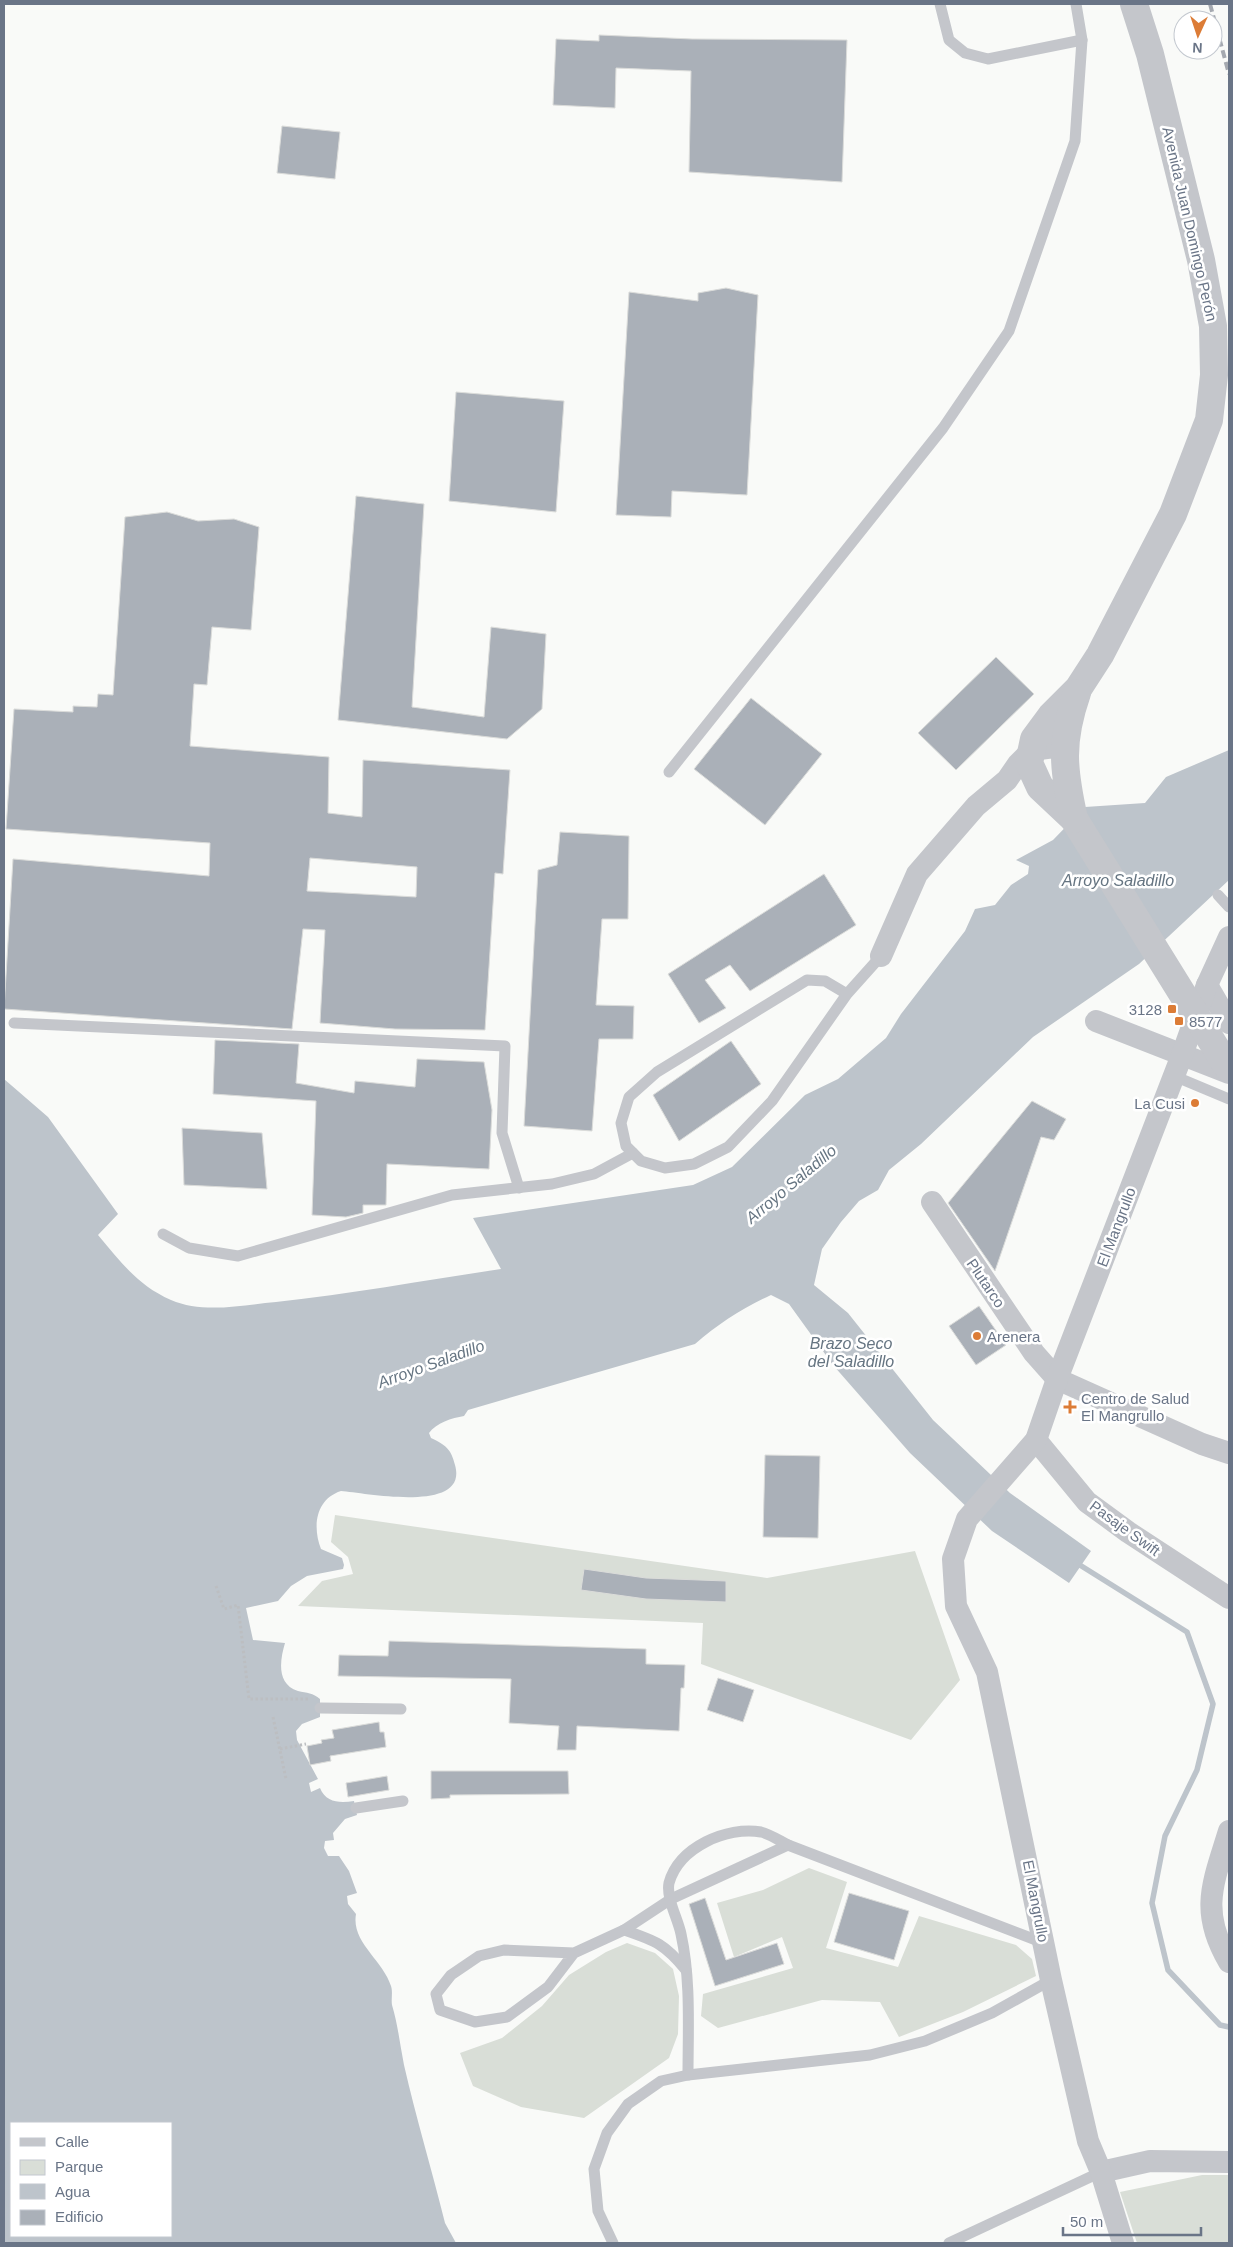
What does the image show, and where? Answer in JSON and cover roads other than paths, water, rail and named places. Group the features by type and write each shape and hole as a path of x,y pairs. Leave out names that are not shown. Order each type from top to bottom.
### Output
{"street":[{"name":"Avenida Juan Domingo Perón","path":"1032,750 1034,739 1051,716 1078,688 1100,655 1172,514 1209,420 1214,375 1213,326 1201,260 1150,54 1134,4"},
{"name":"Avenida Juan Domingo Perón","path":"1074,819 1064,760 1070,713 1078,688"},
{"path":"882,956 917,874 976,806 1007,780 1018,764 1032,750 1054,747 1064,760 1048,776 1007,780"},
{"path":"1032,750 1029,763 1040,787 1074,819 1175,979 1229,1070"},
{"name":"El Mangrullo","path":"1124,2243 1102,2172 1088,2141 1051,1980 987,1672 956,1606 954,1559 967,1519 1036,1440 1057,1379 1182,1055 1207,985 1229,936"},
{"path":"1207,985 1229,1023"},
{"path":"1096,1022 1229,1074"},
{"name":"Plutarco","path":"932,1202 1034,1353 1057,1379 1202,1444 1229,1453"},
{"name":"Pasaje Swift","path":"1036,1440 1088,1502 1128,1532 1228,1595"},
{"path":"1229,1831 1212,1885 1211,1912 1217,1941 1229,1962"},
{"path":"1102,2172 1150,2161 1229,2162"}],"lane":[{"path":"940,4 949,40 965,53 988,59 1082,40"},
{"path":"669,772 943,428 1009,331 1075,141 1082,40 1076,4"},
{"path":"1218,896 1229,907"},
{"path":"847,994 825,981 807,980 657,1072 629,1097 621,1123 626,1146 641,1161 665,1168 694,1164 728,1147 772,1101 847,994 882,956"},
{"path":"14,1023 506,1046 502,1133 519,1188"},
{"path":"1174,1076 1229,1099"},
{"path":"163,1234 189,1248 238,1256 452,1195 552,1184 594,1174 633,1153"},
{"path":"320,1708 402,1709"},
{"path":"356,1808 403,1801"},
{"path":"688,2075 687,1970 681,1934 671,1900 669,1885 677,1864 701,1845 735,1831 762,1832 788,1846 1044,1943"},
{"path":"574,1953 548,1987 507,2017 475,2022 440,2010 436,1994 451,1975 479,1956 504,1950 574,1953 624,1930 671,1900 788,1846"},
{"path":"624,1930 669,1949 687,1970"},
{"path":"613,2243 598,2211 594,2169 607,2133 628,2104 661,2081 688,2075 870,2055 925,2041 992,2013 1051,1980"},
{"path":"950,2243 1102,2172"}],"water":[{"name":"Arroyo Saladillo","path":"1229,750 1229,880 1139,964 1033,1037 921,1144 889,1170 878,1190 859,1201 822,1249 814,1285 848,1313 933,1420 1010,1493 1091,1551 1069,1583 992,1531 910,1453 833,1365 789,1304 771,1295 731,1317 695,1344 468,1410 464,1416 440,1424 429,1433 431,1438 441,1443 450,1451 455,1465 455,1480 447,1490 432,1495 413,1497 392,1497 341,1491 333,1495 326,1500 318,1514 318,1540 321,1549 342,1558 343,1569 307,1576 291,1586 278,1601 246,1608 253,1640 285,1643 281,1671 286,1683 291,1688 312,1694 320,1699 320,1717 302,1724 296,1731 297,1740 318,1779 309,1783 311,1792 320,1788 326,1797 334,1801 354,1801 357,1815 345,1819 333,1833 334,1840 325,1841 324,1848 328,1856 339,1856 349,1871 357,1893 347,1896 348,1904 356,1914 358,1933 391,1986 392,2005 414,2105 445,2223 456,2243 4,2243 4,1079 48,1117 118,1214 98,1235 130,1272 148,1287 171,1300 196,1307 236,1306 304,1299 501,1269 473,1218 693,1185 732,1167 805,1095 838,1079 886,1038 901,1014 965,931 975,909 995,905 1011,885 1028,874 1029,866 1016,860 1053,840 1085,807 1145,803 1166,777"}],"waterway":[{"name":"Brazo Seco del Saladillo","path":"1075,1562 1187,1632 1213,1704 1197,1770 1165,1836 1152,1903 1168,1970 1220,2025 1229,2027"}],"railway":[{"path":"1210,4 1229,74"}],"place":[{"name":"3128","path":"1172,1009"},
{"name":"8577","path":"1179,1021"},
{"name":"La Cusi","path":"1195,1103"},
{"name":"Arenera","path":"977,1336"},
{"name":"Centro de Salud El Mangrullo","path":"1070,1407"}]}
